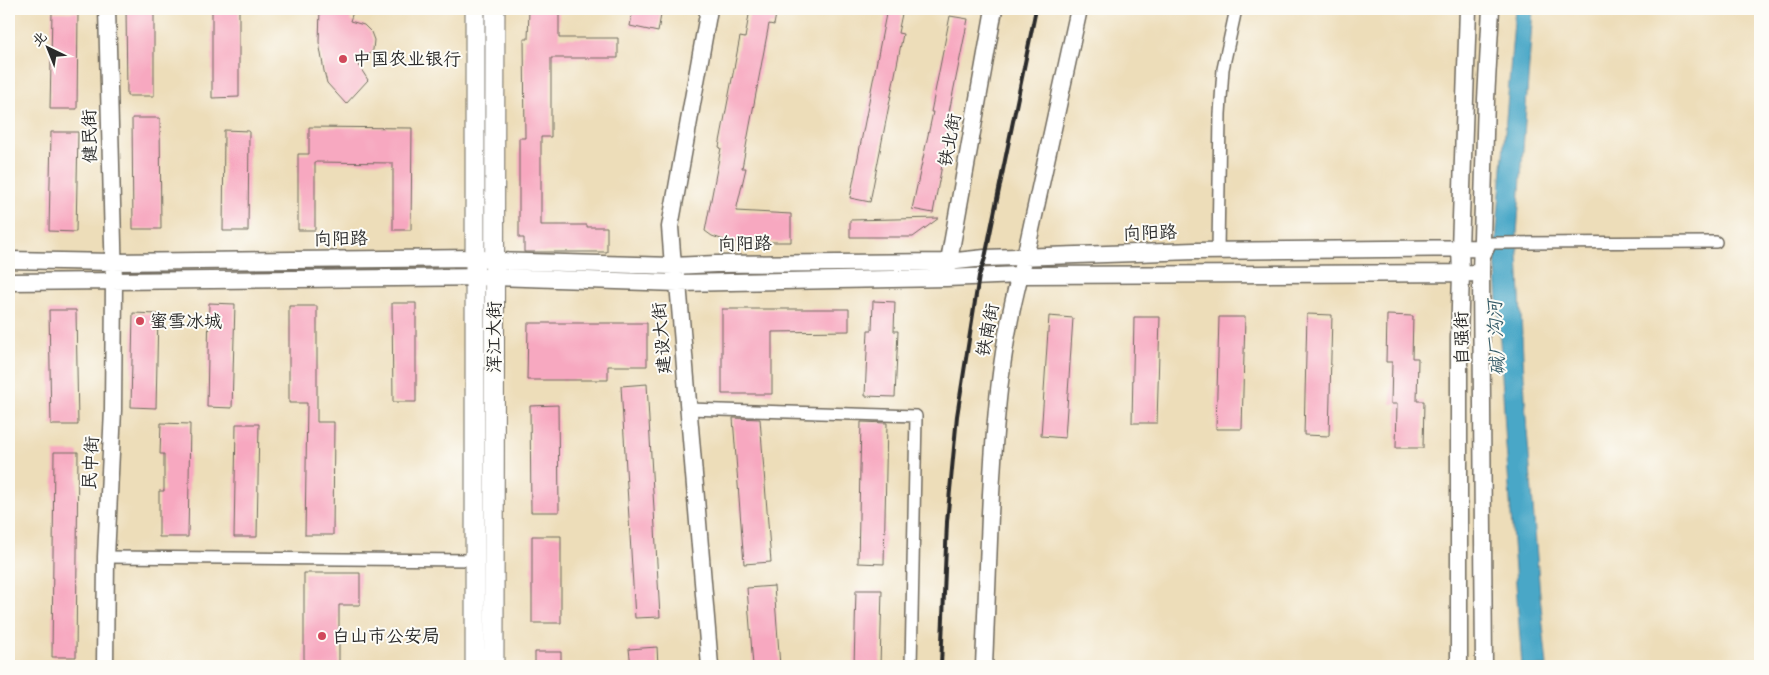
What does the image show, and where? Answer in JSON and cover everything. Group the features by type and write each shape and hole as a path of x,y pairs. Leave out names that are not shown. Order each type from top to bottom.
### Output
{"main road":[{"name":"健民街","path":"107,9 113,262"},
{"name":"浑江大街","path":"475,9 476,258 488,272 494,666"},
{"name":"浑江大街","path":"475,666 475,560 488,272 495,9"},
{"name":"建设大街","path":"709,9 670,227 674,266 678,283 710,666"},
{"name":"铁北街","path":"946,278 994,9"},
{"name":"铁南街","path":"984,666 996,414 1001,367 1079,9"},
{"name":"自强街","path":"1459,666 1460,248 1468,9"},
{"name":"自强街","path":"1484,666 1484,256 1486,99 1491,9"},
{"name":"向阳路","path":"9,282 114,282 716,264 948,262 1025,257 1218,251 1460,248 1484,256"},
{"name":"向阳路","path":"488,272 678,283 1020,275 1461,274 1484,256"},
{"name":"向阳路","path":"9,260 113,262 476,258"},
{"name":"民中街","path":"105,666 106,557 113,410 113,262"}],"street":[{"path":"1218,251 1220,114 1223,69 1236,9"},
{"path":"1484,256 1521,244 1716,242"},
{"path":"688,409 916,416 911,666"},
{"path":"106,557 475,560"}],"water":[{"name":"碱厂沟河","path":"1515,9 1533,9 1517,234 1526,417 1547,666 1522,666 1506,446 1495,253"}],"building":[{"path":"126,9 154,9 154,96 127,96"},
{"path":"212,9 239,9 239,97 212,98"},
{"name":"中国农业银行","path":"320,9 354,9 350,21 364,25 371,32 374,40 373,50 359,66 368,80 346,104 327,83 319,42"},
{"path":"529,9 559,9 559,38 618,38 618,58 551,58 551,137 541,137 541,225 607,227 607,252 524,252 524,238 519,238 519,138 525,138 524,39 528,39"},
{"path":"633,9 662,9 658,32 630,26"},
{"path":"750,9 777,9 774,25 769,24 742,168 746,168 736,211 791,214 791,242 730,242 712,236 705,231 740,37 745,38"},
{"path":"887,9 903,9 898,33 903,34 870,202 850,198"},
{"path":"52,12 78,12 77,109 50,109"},
{"path":"950,16 968,19 946,127 949,128 933,213 912,209 933,112 931,112"},
{"path":"132,118 160,118 161,229 133,229"},
{"path":"309,127 412,128 411,230 393,230 393,163 315,162 315,230 298,230 298,154 309,154"},
{"path":"224,130 249,131 248,231 223,231"},
{"path":"51,132 78,132 76,232 49,231"},
{"path":"939,218 913,237 850,237 850,220"},
{"path":"873,301 895,302 894,331 898,331 895,397 865,396 868,330 872,330"},
{"path":"209,303 235,304 232,408 207,407"},
{"path":"392,303 416,303 416,402 393,402"},
{"path":"289,306 317,306 317,422 334,422 333,535 305,535 307,403 289,403"},
{"path":"722,309 849,309 849,331 772,332 772,394 722,394"},
{"path":"49,310 76,310 78,425 51,425"},
{"path":"133,313 158,314 156,408 131,407"},
{"path":"1307,314 1332,315 1329,436 1304,435"},
{"path":"1387,315 1413,316 1412,358 1418,358 1417,401 1424,401 1423,448 1396,448 1397,404 1391,404 1392,362 1386,362"},
{"path":"1049,316 1073,318 1065,438 1041,436"},
{"path":"1134,317 1160,317 1157,423 1132,423"},
{"path":"1219,317 1245,317 1242,429 1216,429"},
{"path":"528,323 647,323 647,366 608,366 608,380 527,380"},
{"path":"647,384 660,617 635,618 621,386"},
{"path":"558,405 559,512 531,512 530,406"},
{"path":"733,418 760,419 771,562 744,564"},
{"path":"861,422 887,423 884,564 858,563"},
{"path":"161,423 190,424 188,537 159,537 159,491 164,491 164,454 160,454"},
{"path":"236,424 259,424 257,537 234,537"},
{"path":"54,452 78,452 76,657 52,657"},
{"path":"532,536 561,536 561,623 532,623"},
{"name":"白山市公安局","path":"304,573 360,573 360,605 339,605 339,666 304,666"},
{"path":"774,586 780,666 753,666 747,588"},
{"path":"856,590 882,590 880,666 854,666"},
{"path":"657,647 658,666 631,666 629,649"},
{"path":"535,652 561,652 561,666 535,666"}],"railway":[{"path":"941,666 947,522 957,416 979,276 985,258 1036,9"}],"place":[{"name":"中国农业银行","path":"343,59"},
{"name":"蜜雪冰城","path":"140,321"},
{"name":"白山市公安局","path":"322,636"}]}
